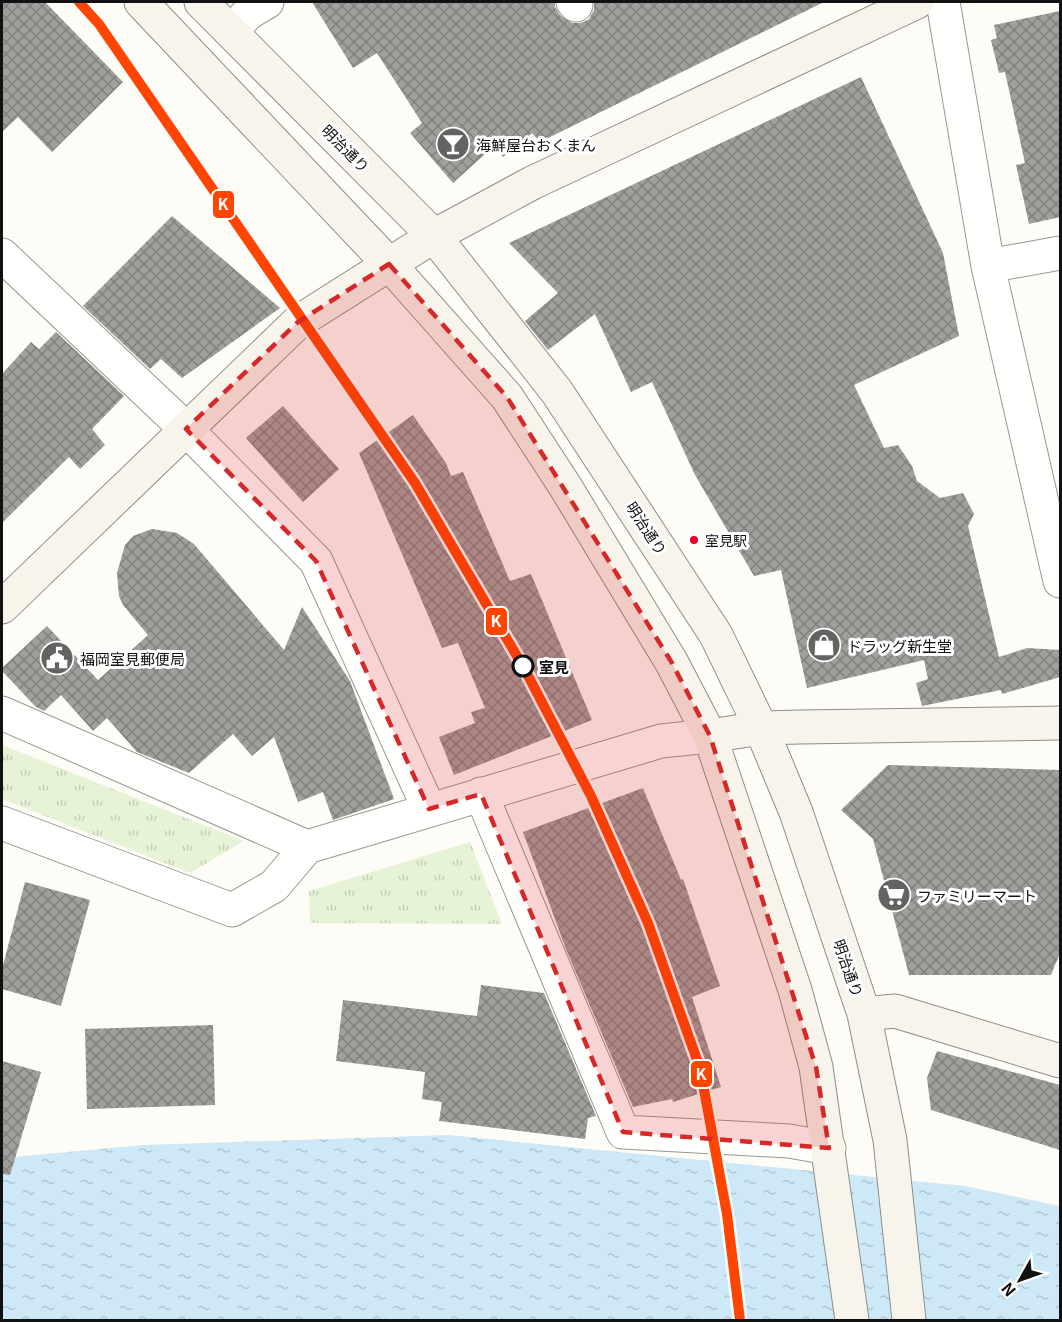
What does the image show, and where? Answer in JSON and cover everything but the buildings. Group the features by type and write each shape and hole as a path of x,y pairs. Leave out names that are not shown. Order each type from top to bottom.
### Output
{"street":[{"path":"141,2 389,264 507,397 565,486 672,663 710,736 795,990 816,1067 852,1320"},
{"name":"明治通り","path":"201,2 434,236 557,392 716,635 761,728 796,812 864,1014 890,1140 909,1320"},
{"path":"231,32 248,14 267,2"},
{"path":"2,607 298,322 434,236 532,183 917,2"},
{"path":"944,2 988,266 1060,581"},
{"path":"988,266 1060,253"},
{"path":"2,255 186,429 316,561 429,809"},
{"path":"2,713 307,848"},
{"path":"2,823 232,910 274,886 307,848 429,809 661,741 761,728 1060,723"},
{"path":"481,794 622,1132 789,1141 829,1148"},
{"path":"864,1014 895,1011 1060,1061"}],"highlighted area":[{"path":"389,264 507,397 672,663 710,736 816,1067 829,1148 623,1132 481,794 429,809 316,561 186,429 298,322"}],"green space":[{"path":"2,745 244,841 190,873 2,799"},
{"path":"470,842 502,924 310,923 309,891"}],"water":[{"path":"448,1135 965,1186 1060,1206 1060,1320 2,1320 2,1158 144,1145"}],"transit line":[{"name":"K","path":"79,2 99,24 415,483 524,668 591,796 648,923 700,1068 727,1214 740,1320"}],"place":[{"name":"海鮮屋台おくまん","path":"453,144"},
{"name":"室見駅","path":"694,540"},
{"name":"ドラッグ新生堂","path":"824,645"},
{"name":"福岡室見郵便局","path":"57,658"},
{"name":"室見","path":"523,666"},
{"name":"ファミリーマート","path":"894,895"}]}
